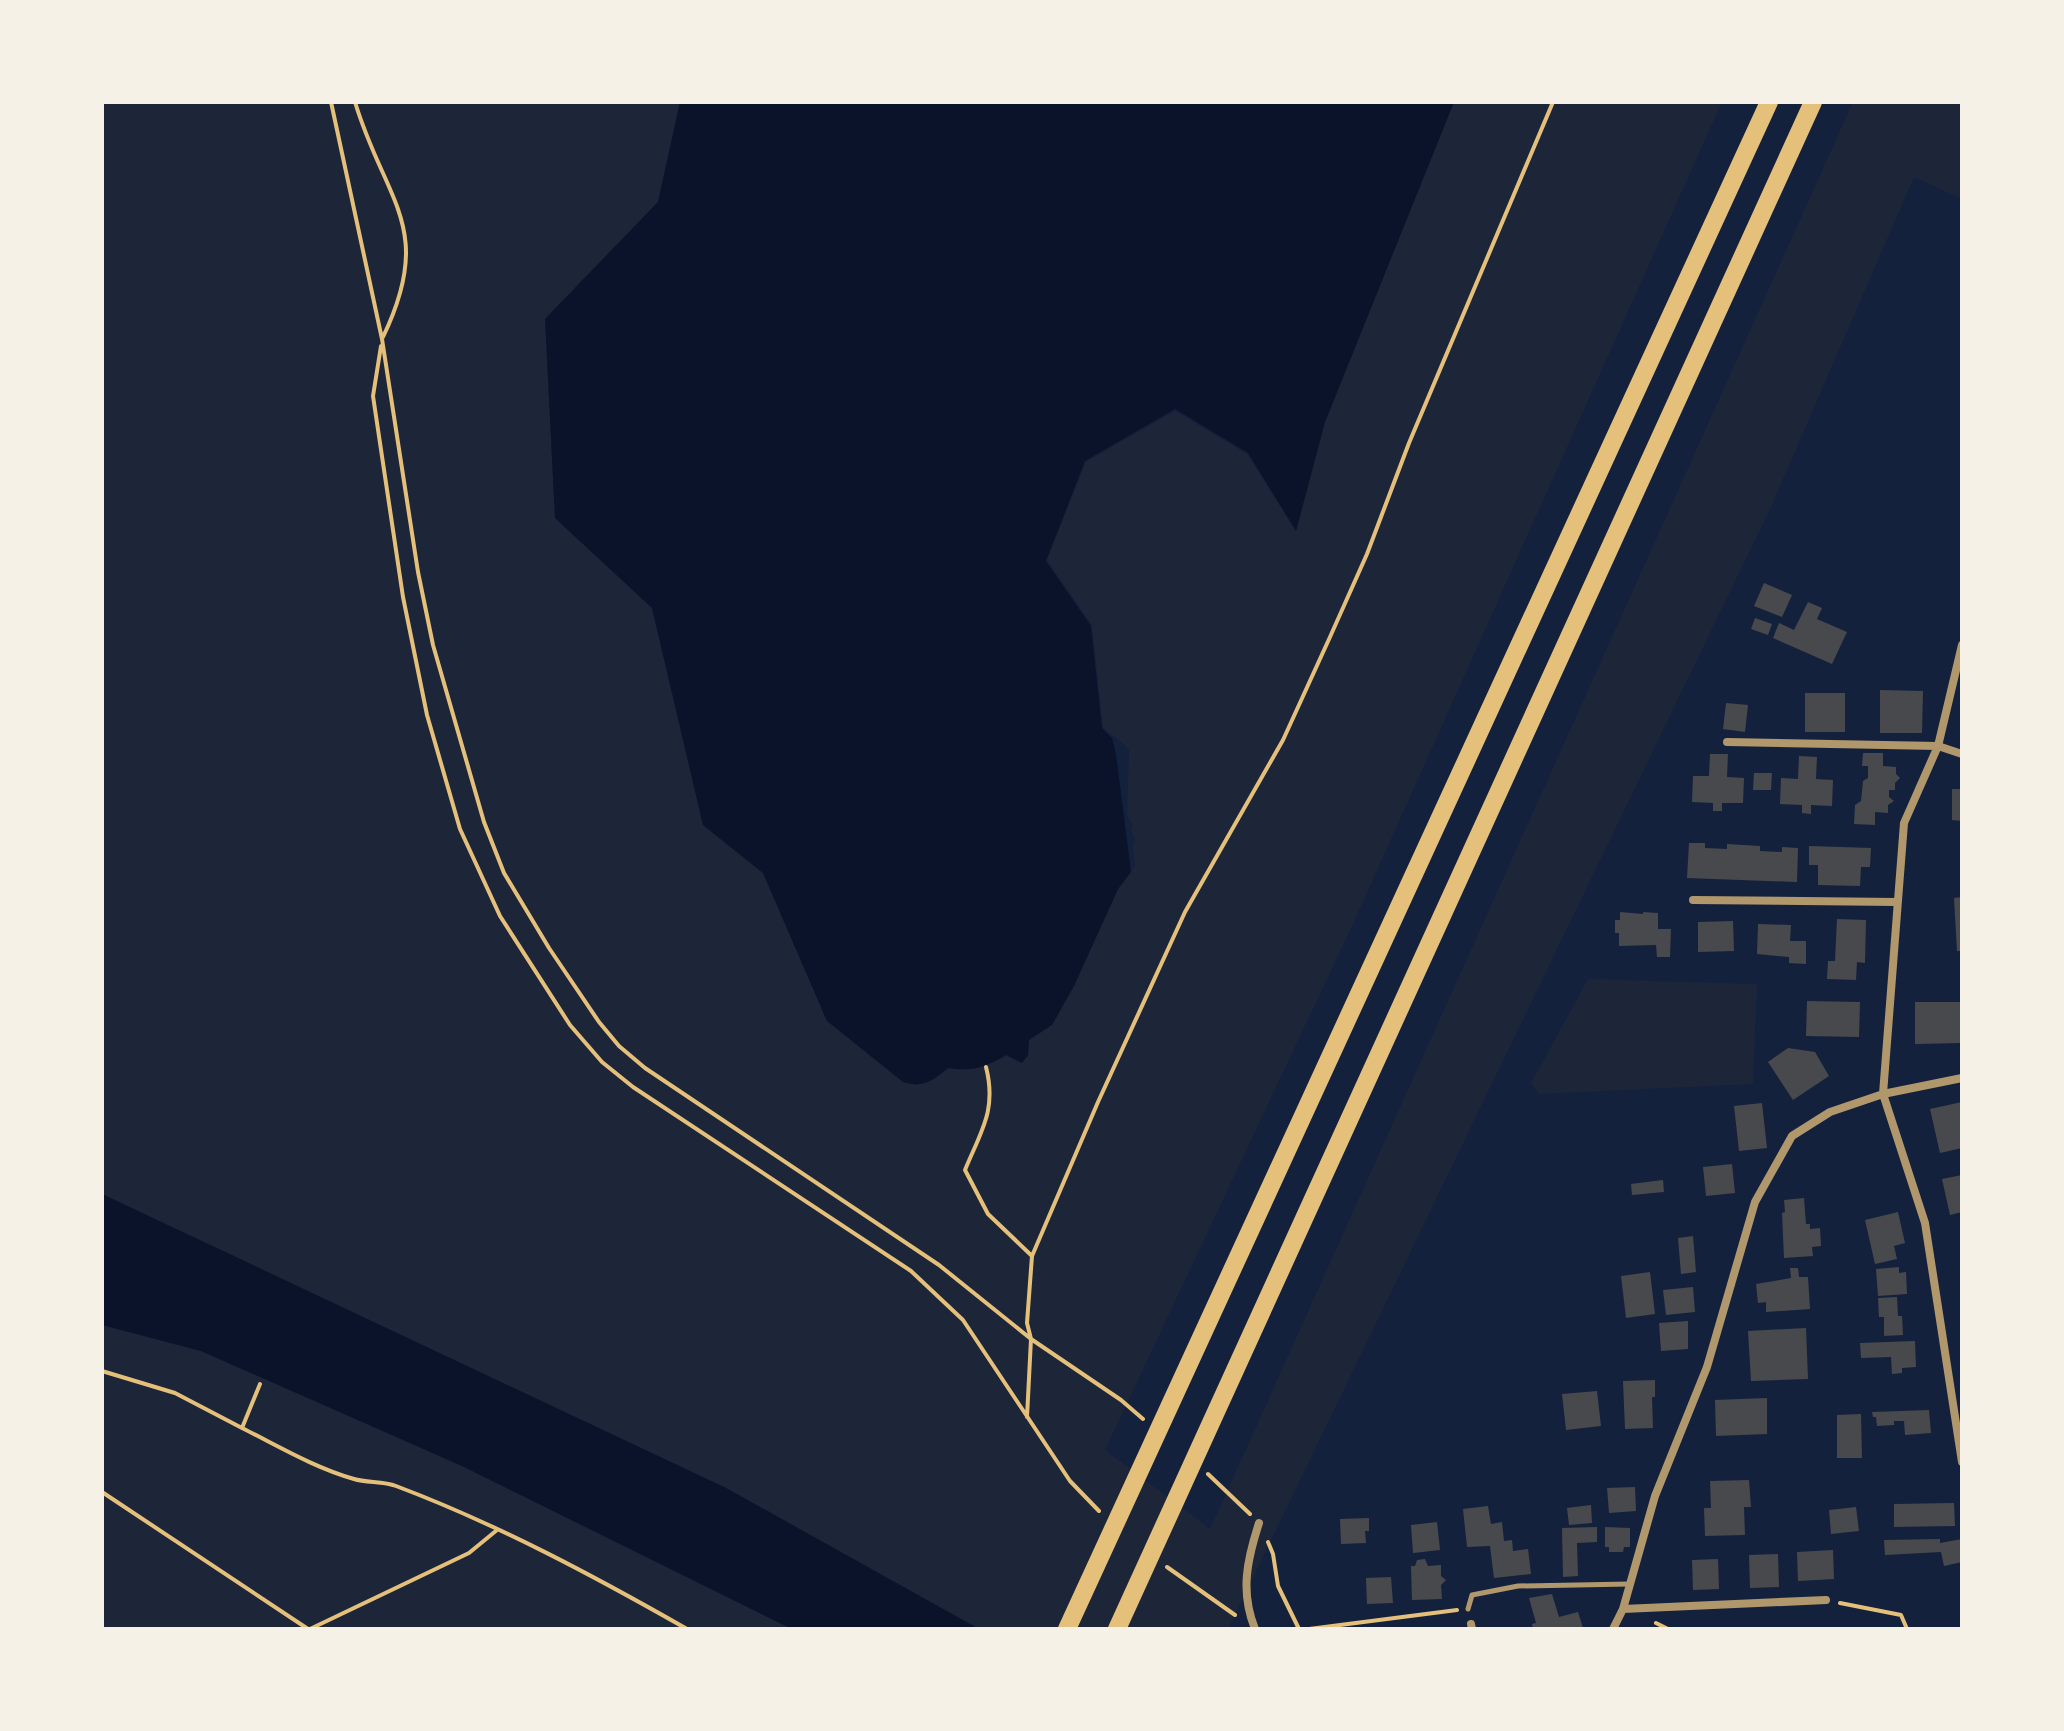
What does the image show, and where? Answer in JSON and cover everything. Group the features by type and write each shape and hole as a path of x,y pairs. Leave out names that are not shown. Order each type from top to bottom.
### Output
{"highway":[{"path":"1067,1629 1769,102"},
{"path":"1117,1629 1813,102"}],"street":[{"path":"1962,645 1938,746 1904,823 1883,1094 1925,1223 1962,1462"},
{"path":"1727,742 1938,746 1962,754"},
{"path":"1693,900 1896,902"},
{"path":"1613,1629 1623,1609 1655,1496 1707,1367 1755,1202 1792,1136 1830,1112 1883,1094 1962,1078"},
{"path":"1255,1628 1246,1592 1247,1560 1259,1523"},
{"path":"1623,1609 1826,1600"}],"lane":[{"path":"1468,1609 1472,1595 1518,1586 1630,1584"}],"path":[{"path":"331,102 382,339 418,572 433,645 484,822 504,873 549,948 599,1022 619,1046 645,1068 939,1265 1031,1339 1121,1400"},
{"path":"355,102 404,224 408,250 397,309 382,339 373,396 403,597 427,715 460,829 500,916 570,1025 602,1062 633,1087 911,1271 963,1320 1070,1481 1099,1511"},
{"path":"1027,1419 1031,1339 1027,1323 1032,1256 1185,912 1283,740 1330,637 1553,102"},
{"path":"986,1067 991,1086 990,1110 965,1170 988,1214 1032,1256"},
{"path":"102,1371 175,1393 298,1456 354,1480 392,1484 497,1530 613,1587 687,1629"},
{"path":"242,1428 260,1384"},
{"path":"1217,1482 1259,1523 1273,1554 1278,1586 1299,1629"},
{"path":"102,1492 309,1629 469,1553 497,1530"},
{"path":"1156,1559 1255,1628"},
{"path":"1826,1600 1901,1615 1907,1629"},
{"path":"1309,1629 1468,1609"}],"shaded area":[{"path":"102,102 680,102 658,202 545,319 555,518 652,608 703,825 763,873 827,1021 934,1079 949,1068 979,1068 1006,1055 1021,1063 1028,1055 1029,1040 1074,986 1118,889 1135,866 1133,825 1127,815 1129,750 1103,727 1092,625 1047,560 1086,462 1175,411 1247,454 1296,531 1325,422 1454,102 1722,102 1353,924 1105,1450 1210,1529 1853,102 1962,102 1962,199 1914,177 1771,507 1228,1629 979,1629 726,1488 102,1194"},
{"path":"680,102 1454,102 1325,422 1296,531 1248,453 1175,409 1085,461 1046,561 1091,626 1102,728 1112,738 1116,754 1131,872 1118,889 1074,986 1052,1025 1029,1040 1028,1055 1022,1063 1006,1055 978,1068 948,1068 927,1082 910,1084 903,1082 827,1021 763,873 703,825 652,608 555,518 545,319 658,202"},
{"path":"1588,979 1757,984 1753,1084 1539,1094 1531,1083"},
{"path":"102,1194 726,1488 979,1629 792,1629 462,1466 201,1351 102,1325"},
{"path":"102,1325 201,1351 462,1466 792,1629 105,1629 102,1626"}],"building":[{"path":"1764,583 1792,595 1782,617 1754,606"},
{"path":"1808,602 1822,608 1817,619 1847,632 1832,664 1773,638 1779,623 1794,630"},
{"path":"1755,618 1772,624 1768,635 1751,629"},
{"path":"1880,690 1923,691 1922,733 1880,733"},
{"path":"1805,693 1845,693 1845,732 1805,732"},
{"path":"1726,703 1748,705 1745,732 1723,729"},
{"path":"1863,753 1883,753 1883,766 1896,767 1900,778 1895,783 1895,790 1889,790 1889,797 1894,801 1888,805 1888,813 1875,812 1875,825 1854,824 1855,805 1861,801 1863,781 1868,778 1868,766 1862,766"},
{"path":"1710,754 1728,754 1727,777 1744,778 1743,803 1722,803 1722,811 1713,811 1713,803 1692,802 1693,776 1709,776"},
{"path":"1799,756 1817,757 1816,779 1833,780 1832,806 1811,805 1811,814 1802,813 1802,805 1780,804 1781,778 1798,779"},
{"path":"1754,773 1772,773 1771,790 1753,790"},
{"path":"1952,789 1962,789 1962,821 1952,820"},
{"path":"1689,843 1705,843 1705,848 1727,849 1727,844 1760,846 1760,851 1782,852 1782,847 1798,848 1797,882 1687,878"},
{"path":"1809,846 1871,848 1870,867 1861,867 1860,886 1818,885 1818,865 1809,865"},
{"path":"1962,897 1962,951 1957,951 1954,898"},
{"path":"1620,912 1658,913 1658,929 1671,929 1670,957 1657,957 1656,945 1619,946 1615,920 1620,920"},
{"path":"1837,919 1866,920 1865,963 1857,962 1856,980 1827,979 1828,961 1835,961"},
{"path":"1733,921 1734,951 1698,952 1698,922"},
{"path":"1758,924 1791,925 1790,941 1806,941 1806,964 1789,963 1789,957 1757,954"},
{"path":"1807,1001 1860,1002 1859,1037 1806,1036"},
{"path":"1915,1002 1962,1002 1962,1043 1915,1044"},
{"path":"1788,1048 1815,1052 1829,1076 1793,1100 1768,1062"},
{"path":"1962,1102 1962,1148 1940,1153 1930,1109"},
{"path":"1762,1103 1767,1148 1739,1151 1734,1106"},
{"path":"1732,1164 1735,1193 1706,1196 1703,1167"},
{"path":"1962,1175 1962,1212 1950,1215 1942,1179"},
{"path":"1663,1180 1664,1192 1632,1195 1631,1184"},
{"path":"1804,1198 1806,1224 1810,1224 1810,1229 1820,1228 1821,1246 1812,1247 1813,1256 1784,1258 1784,1200"},
{"path":"1898,1212 1905,1243 1894,1246 1897,1259 1875,1264 1865,1220"},
{"path":"1693,1236 1696,1272 1681,1274 1678,1238"},
{"path":"1899,1267 1899,1273 1906,1272 1907,1294 1878,1296 1876,1269"},
{"path":"1790,1268 1798,1268 1799,1277 1808,1277 1810,1309 1766,1312 1766,1302 1758,1303 1756,1284 1791,1278"},
{"path":"1650,1272 1655,1314 1626,1318 1621,1276"},
{"path":"1693,1287 1695,1312 1666,1315 1663,1290"},
{"path":"1897,1297 1903,1335 1884,1336 1884,1317 1879,1317 1878,1298"},
{"path":"1688,1321 1688,1349 1661,1351 1659,1323"},
{"path":"1806,1328 1808,1379 1751,1381 1748,1331"},
{"path":"1915,1341 1916,1367 1902,1368 1902,1373 1892,1374 1891,1357 1861,1358 1860,1343"},
{"path":"1655,1380 1653,1428 1625,1429 1623,1381"},
{"path":"1597,1391 1601,1426 1566,1430 1562,1394"},
{"path":"1767,1398 1767,1434 1716,1436 1715,1400"},
{"path":"1929,1410 1931,1433 1905,1435 1904,1421 1877,1426 1872,1412"},
{"path":"1861,1414 1862,1458 1837,1458 1837,1415"},
{"path":"1749,1480 1751,1507 1744,1507 1745,1535 1705,1536 1704,1508 1711,1508 1710,1481"},
{"path":"1635,1487 1636,1511 1609,1513 1607,1488"},
{"path":"1954,1503 1955,1526 1894,1527 1894,1504"},
{"path":"1591,1505 1592,1523 1569,1525 1567,1508"},
{"path":"1488,1506 1491,1524 1502,1522 1504,1541 1512,1540 1513,1551 1528,1549 1531,1574 1494,1578 1490,1546 1467,1547 1463,1509"},
{"path":"1856,1507 1859,1531 1831,1534 1829,1510"},
{"path":"1369,1518 1369,1531 1365,1531 1366,1543 1341,1544 1340,1519"},
{"path":"1437,1522 1440,1550 1413,1553 1411,1525"},
{"path":"1597,1527 1597,1542 1577,1543 1578,1576 1563,1577 1562,1528"},
{"path":"1605,1527 1630,1528 1630,1547 1624,1547 1623,1552 1609,1552 1609,1547 1605,1547"},
{"path":"1940,1539 1940,1543 1962,1539 1962,1562 1944,1566 1941,1552 1885,1555 1884,1540"},
{"path":"1833,1550 1834,1579 1798,1581 1797,1552"},
{"path":"1778,1554 1779,1587 1750,1588 1749,1555"},
{"path":"1425,1559 1428,1566 1441,1565 1441,1576 1446,1580 1441,1585 1442,1599 1412,1600 1411,1566 1415,1566 1417,1560"},
{"path":"1718,1559 1719,1589 1693,1590 1692,1560"},
{"path":"1391,1577 1393,1603 1367,1604 1366,1578"},
{"path":"1552,1594 1559,1617 1578,1612 1583,1628 1533,1629 1532,1624 1536,1623 1529,1598"}]}
